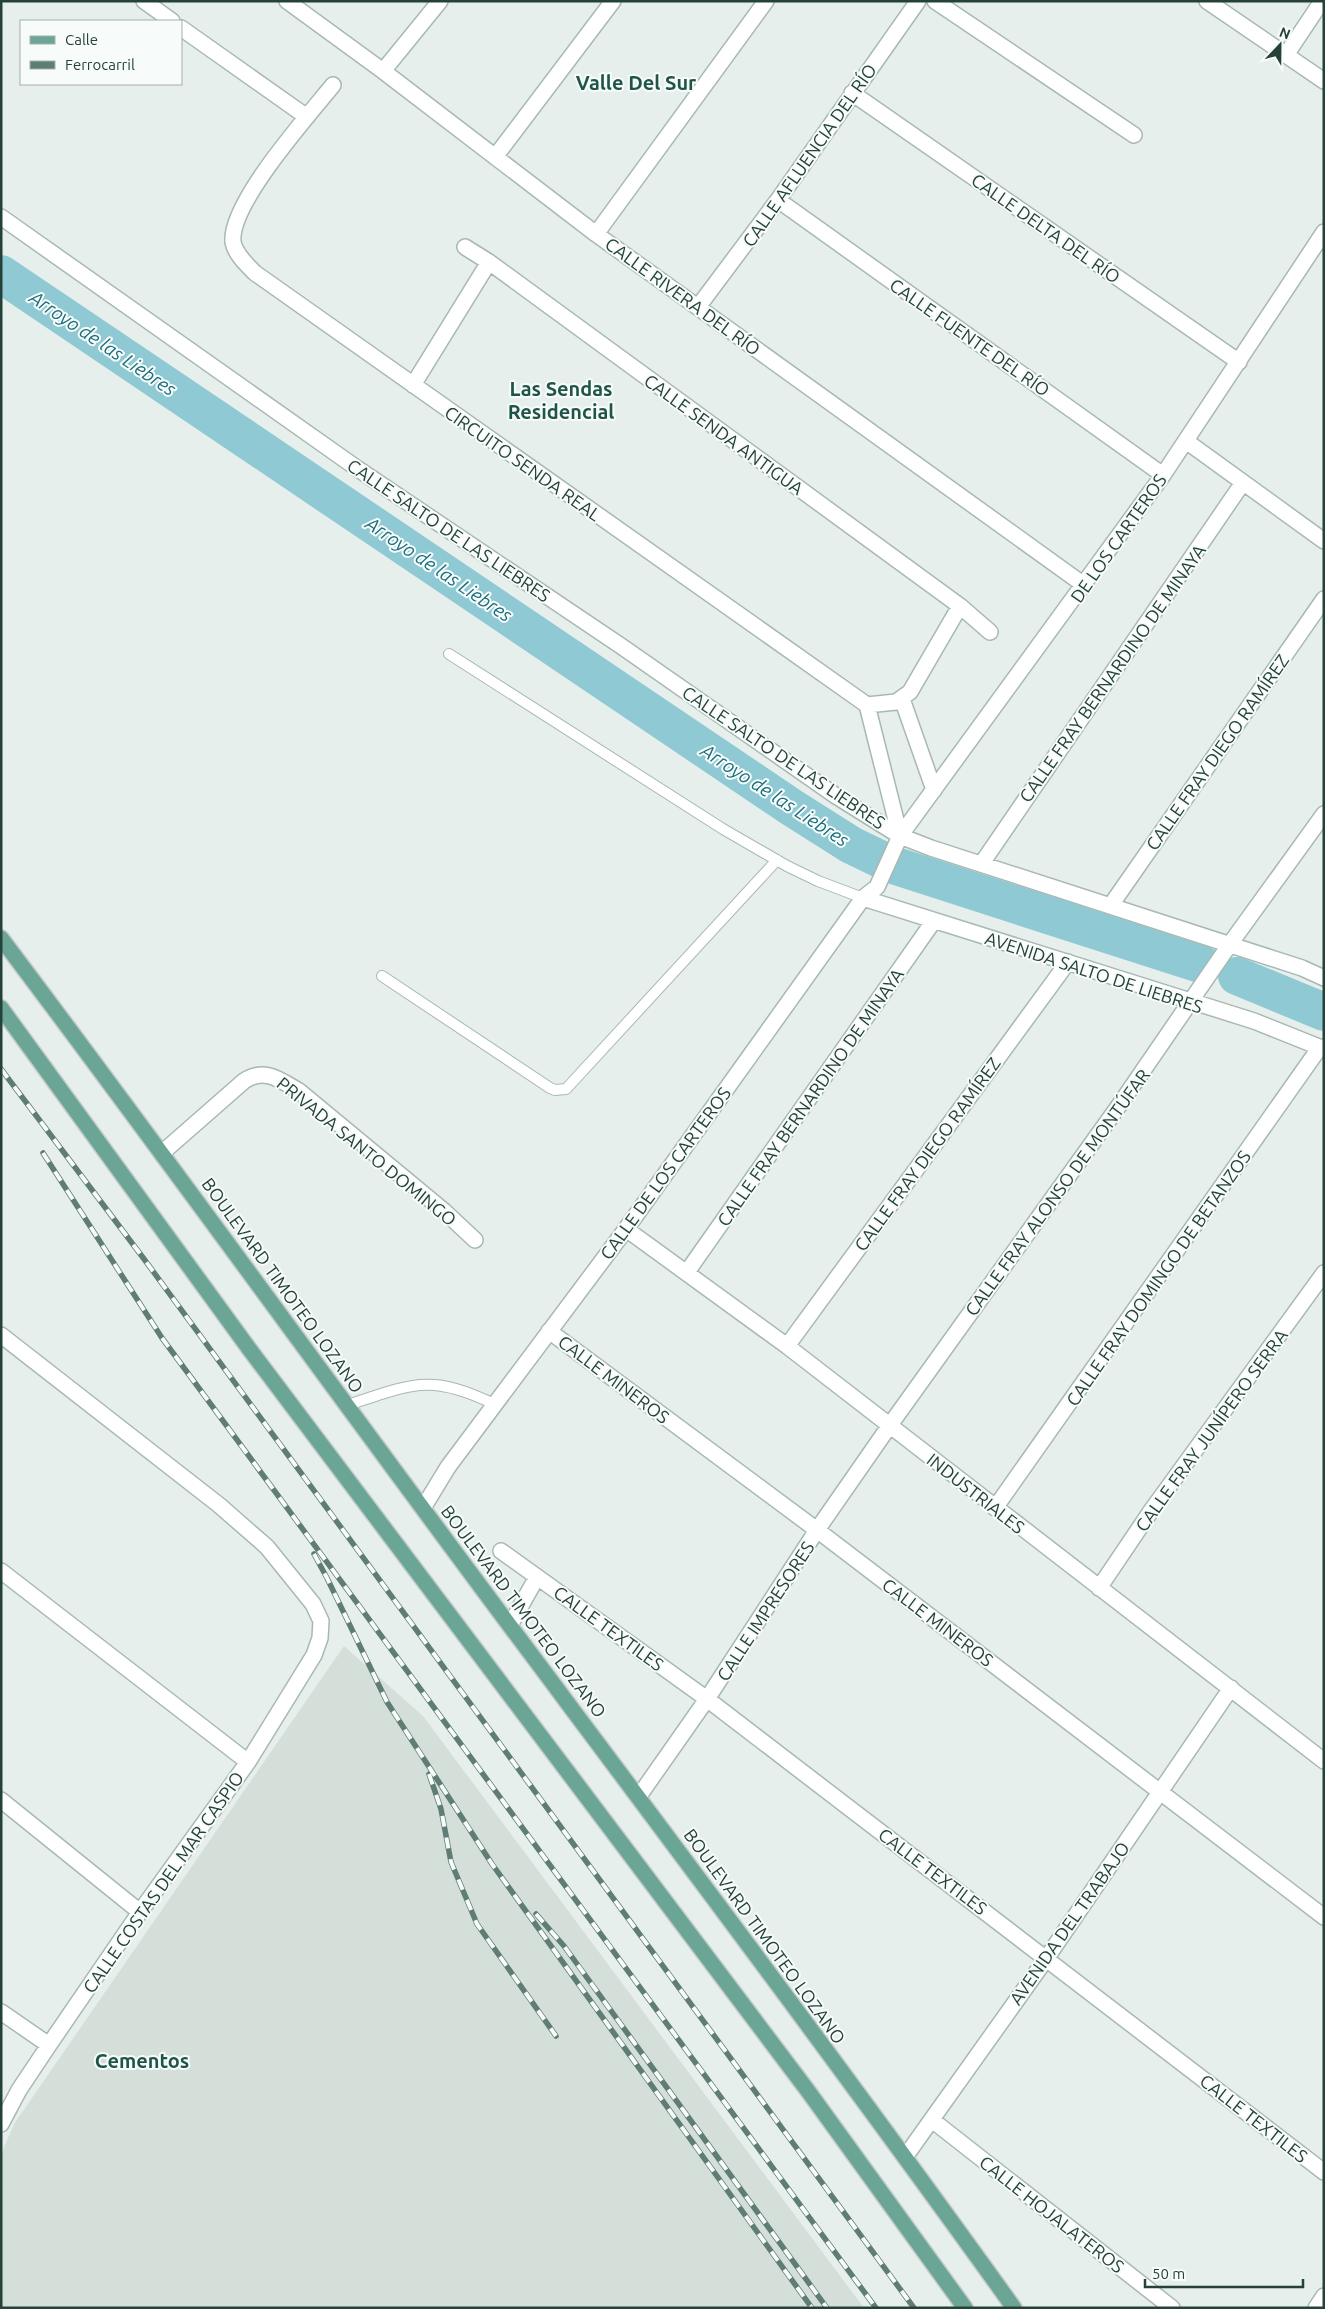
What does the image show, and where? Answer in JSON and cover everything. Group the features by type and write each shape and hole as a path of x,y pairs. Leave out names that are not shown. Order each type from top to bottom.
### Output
{"main road":[{"name":"BOULEVARD TIMOTEO LOZANO","path":"1,938 163,1152 423,1508 639,1796 905,2157 1014,2308"},
{"path":"1,1008 250,1350 808,2091 965,2308"}],"street":[{"path":"144,1 171,20"},
{"name":"CALLE RIVERA DEL RÍO","path":"287,1 383,71 596,234 1084,585"},
{"path":"383,71 440,1"},
{"path":"494,157 613,1"},
{"path":"596,234 766,1"},
{"name":"CALLE AFLUENCIA DEL RÍO","path":"698,307 778,200 918,1"},
{"path":"935,1 1134,135"},
{"path":"1207,1 1324,81"},
{"path":"1286,55 1322,1"},
{"path":"182,29 307,117"},
{"name":"CIRCUITO SENDA REAL","path":"333,85 248,194 238,216 233,232 234,244 255,273 867,705"},
{"name":"CALLE DELTA DEL RÍO","path":"852,93 1239,362"},
{"name":"CALLE FUENTE DEL RÍO","path":"778,200 1163,475"},
{"name":"CALLE SALTO DE LAS LIEBRES","path":"1,217 358,469 621,646 836,796 897,843"},
{"name":"DE LOS CARTEROS","path":"897,843 1163,475 1324,232"},
{"name":"CALLE SENDA ANTIGUA","path":"465,247 489,262 960,606 990,632"},
{"path":"413,385 489,262"},
{"path":"1186,441 1242,484 1324,541"},
{"name":"CALLE FRAY BERNARDINO DE MINAYA","path":"982,863 1242,484"},
{"name":"CALLE FRAY DIEGO RAMÍREZ","path":"1111,905 1324,599"},
{"path":"960,606 915,685 902,699 890,704 867,705 897,843 982,863 1111,905 1226,951 1302,968 1324,978"},
{"path":"902,699 910,716 920,754 934,790"},
{"name":"CALLE FRAY ALONSO DE MONTÚFAR","path":"890,1425 1324,814"},
{"name":"CALLE DE LOS CARTEROS","path":"423,1508 448,1467 494,1404 626,1229 864,898 877,887 897,843"},
{"name":"AVENIDA SALTO DE LIEBRES","path":"864,898 934,922 1194,998 1322,1048"},
{"name":"CALLE FRAY BERNARDINO DE MINAYA","path":"687,1272 934,922"},
{"name":"CALLE FRAY DIEGO RAMÍREZ","path":"786,1346 1068,962"},
{"name":"CALLE FRAY DOMINGO DE BETANZOS","path":"996,1508 1322,1048"},
{"name":"PRIVADA SANTO DOMINGO","path":"163,1152 252,1075 273,1075 299,1091 444,1211 475,1240"},
{"name":"INDUSTRIALES","path":"626,1229 687,1272 890,1425 1324,1761"},
{"name":"CALLE FRAY JUNÍPERO SERRA","path":"1099,1588 1151,1511 1324,1273"},
{"name":"CALLE MINEROS","path":"549,1330 817,1530 1324,1917"},
{"name":"CALLE COSTAS DEL MAR CASPIO","path":"1,1335 219,1505 267,1547 314,1604 321,1621 320,1638 307,1670 248,1762 140,1912 49,2045 19,2090 1,2124"},
{"name":"CALLE IMPRESORES","path":"639,1796 707,1699 817,1530 890,1425"},
{"name":"CALLE TEXTILES","path":"501,1551 707,1699 1324,2172"},
{"path":"1,1571 248,1762"},
{"name":"CALLE TEXTILES","path":"510,1625 537,1577"},
{"name":"AVENIDA DEL TRABAJO","path":"905,2157 1046,1959 1231,1688"},
{"path":"1,1800 140,1912"},
{"path":"1,2012 49,2045"},
{"name":"CALLE HOJALATEROS","path":"932,2120 1172,2308"},
{"path":"1316,2308 1324,2296"}],"lane":[{"path":"448,654 723,829 818,881 864,898"},
{"path":"382,976 550,1088 556,1090 566,1089 777,860"},
{"path":"348,1405 406,1386 434,1384 465,1390 494,1404"}],"shaded area":[{"path":"344,1646 423,1716 864,2308 1,2308 1,2154 14,2124"}],"waterway":[{"name":"Arroyo de las Liebres","path":"1,274 791,807 851,845 880,859"},
{"name":"Arroyo de las Liebres","path":"896,866 1203,965"},
{"name":"Arroyo de las Liebres","path":"1237,976 1324,1012"}],"railway":[{"path":"1,1069 144,1259 914,2308"},
{"path":"43,1153 162,1338 876,2308"},
{"path":"314,1554 387,1702 492,1864 812,2308"},
{"path":"429,1774 441,1809 451,1862 477,1924 556,2036"},
{"path":"536,1914 564,1946 827,2308"}],"district":[{"name":"Valle Del Sur","path":"636,82"},
{"name":"Las Sendas Residencial","path":"561,400"},
{"name":"Cementos","path":"142,2060"}]}
